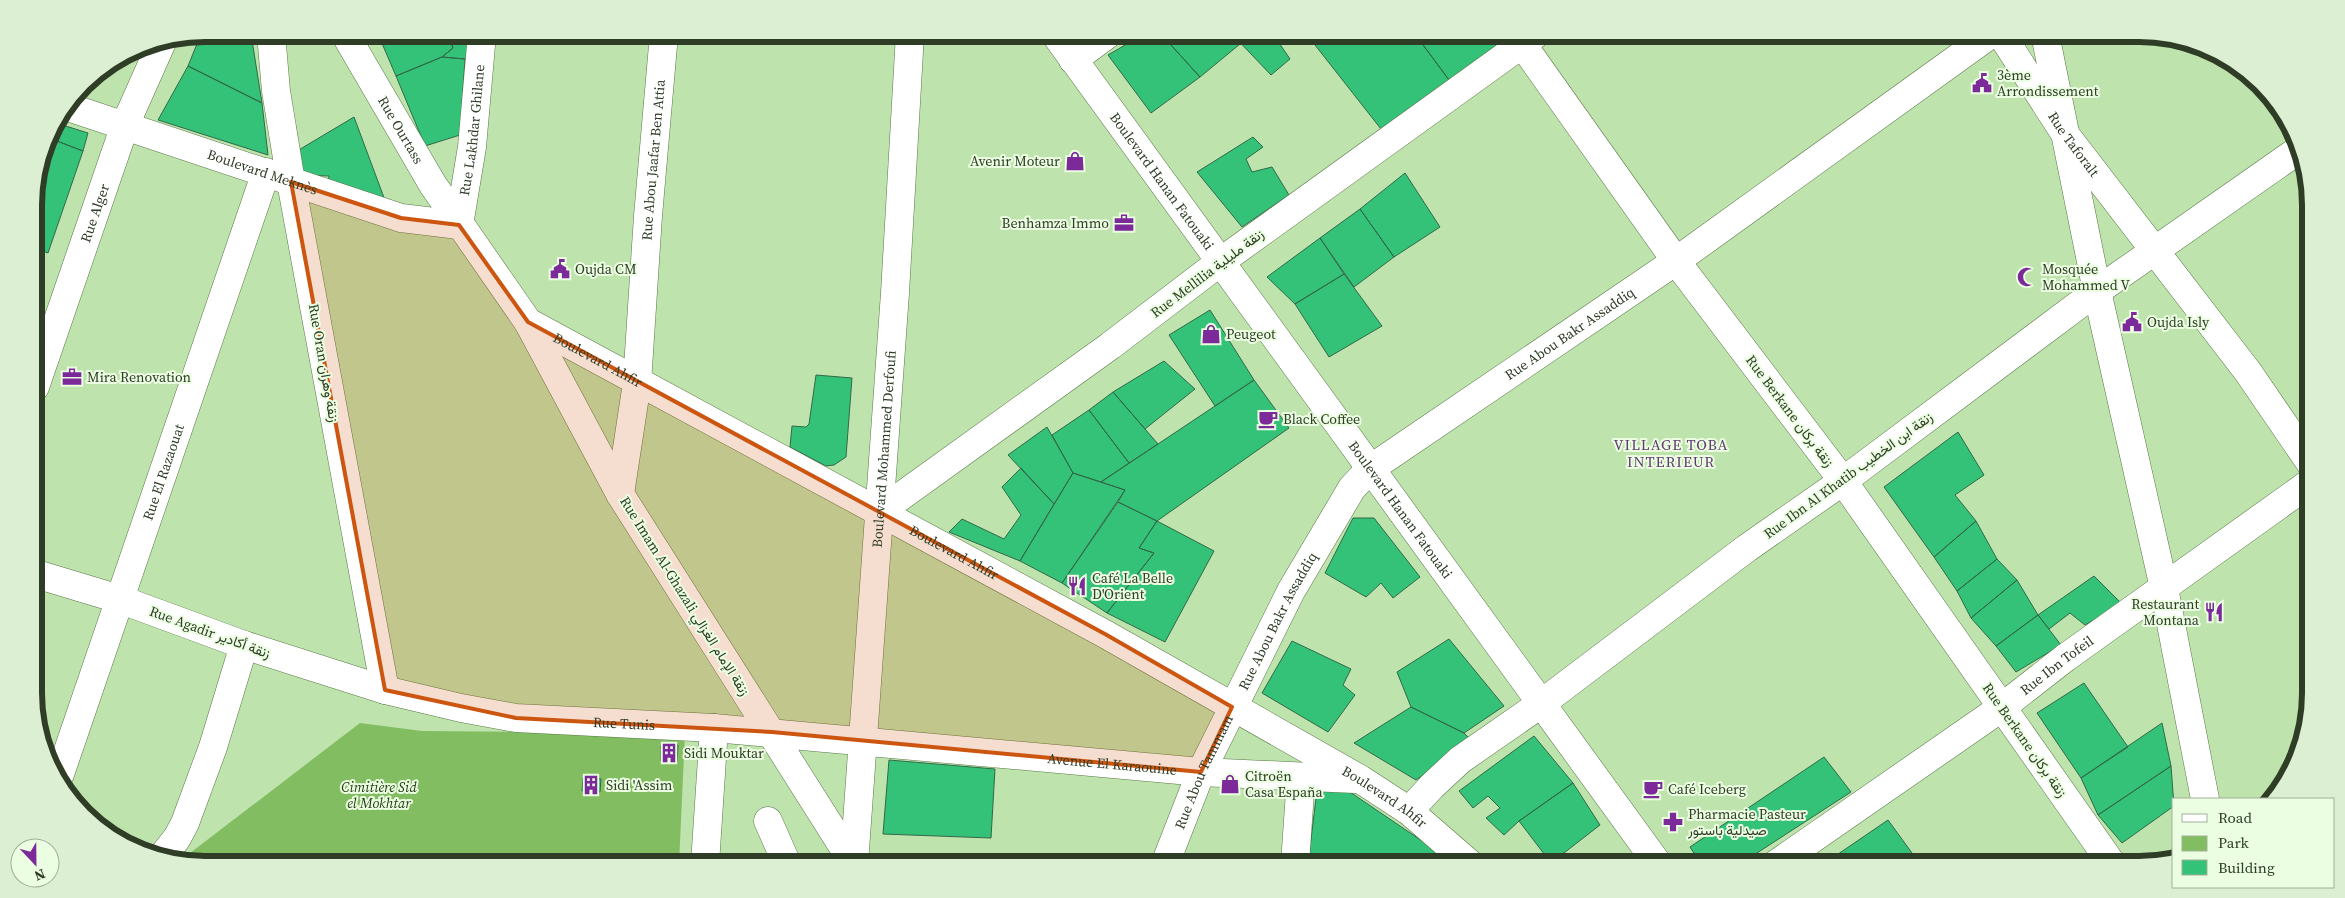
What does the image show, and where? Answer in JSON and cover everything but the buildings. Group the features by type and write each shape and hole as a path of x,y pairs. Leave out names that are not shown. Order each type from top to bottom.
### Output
{"street":[{"name":"Rue Mellilia زنقة مليلية","path":"878,512 1110,346 1220,262 1517,42"},
{"name":"Rue Berkane زنقة بركان","path":"1528,42 1676,261 1843,481 1930,602 2001,708 2106,855"},
{"name":"Rue Abou Bakr Assaddiq","path":"1232,707 1292,591 1352,488 1370,469 1676,261 1980,42"},
{"name":"Rue Taforalt","path":"2006,42 2065,134 2248,372 2302,451"},
{"path":"2047,42 2097,291 2164,588 2205,798"},
{"name":"Rue Oran زنقة وهران","path":"272,43 276,91 291,182 384,690"},
{"name":"Rue Ourtass","path":"350,43 433,185 459,225"},
{"name":"Rue Lakhdar Ghilane","path":"459,225 472,147 481,43"},
{"name":"Rue Abou Jaafar Ben Attia","path":"620,494 638,383 648,216 663,43"},
{"name":"Boulevard Mohammed Derfoufi","path":"855,856 865,740 867,667 895,293 910,43"},
{"name":"Boulevard Hanan Fatouaki","path":"1061,43 1652,855"},
{"path":"1074,60 1097,43"},
{"name":"Rue Alger","path":"43,365 125,125 159,50"},
{"name":"Boulevard Meknès","path":"74,109 401,218 459,225"},
{"name":"Rue Ibn Al Khatib زنقة ابن الخطيب","path":"1410,811 1432,786 1460,760 1542,703 1747,548 1843,481 2097,291 2294,153"},
{"name":"Rue El Razaouat","path":"62,769 266,172"},
{"name":"Boulevard Ahfir","path":"459,225 528,322 1105,634 1360,779 1410,811 1460,855"},
{"name":"Rue Imam Al-Ghazali زنقة الإمام الغزالي","path":"528,322 620,494 849,856"},
{"name":"Rue Ibn Tofeil","path":"1789,855 2001,708 2065,658 2302,488"},
{"name":"Rue Agadir زنقة أكادير","path":"42,576 119,599 244,646 384,690"},
{"path":"167,851 177,838 184,823 213,747 244,646"},
{"name":"Rue Tunis","path":"384,690 461,708 516,718 714,728 865,740"},
{"name":"Rue Abou Tammam","path":"1168,856 1201,772 1232,707"},
{"path":"706,856 714,728"},
{"name":"Avenue El Karaouine","path":"865,740 1201,772 1360,779"},
{"path":"1296,855 1302,777"},
{"path":"768,821 783,856"}],"highlighted area":[{"path":"291,182 401,218 459,225 528,322 1105,634 1232,707 1201,772 772,732 516,718 385,690"}],"green space":[{"name":"Cimitière Sid el Mokhtar","path":"360,723 422,731 685,733 679,856 205,856 189,854"}],"place":[{"name":"3ème Arrondissement","path":"1982,83"},
{"name":"Avenir Moteur","path":"1075,161"},
{"name":"Benhamza Immo","path":"1124,223"},
{"name":"Oujda CM","path":"560,269"},
{"name":"Mosquée Mohammed V","path":"2027,277"},
{"name":"Oujda Isly","path":"2132,322"},
{"name":"Peugeot","path":"1211,334"},
{"name":"Mira Renovation","path":"72,377"},
{"name":"Black Coffee","path":"1268,419"},
{"name":"Café La Belle D'Orient","path":"1077,586"},
{"name":"Restaurant Montana","path":"2214,612"},
{"name":"Sidi Mouktar","path":"669,753"},
{"name":"Citroën Casa España","path":"1230,784"},
{"name":"Sidi 'Assim","path":"591,785"},
{"name":"Café Iceberg","path":"1653,789"},
{"name":"Pharmacie Pasteur صيدلية باستور","path":"1673,822"}],"district":[{"name":"VILLAGE TOBA INTERIEUR","path":"1671,452"}]}
